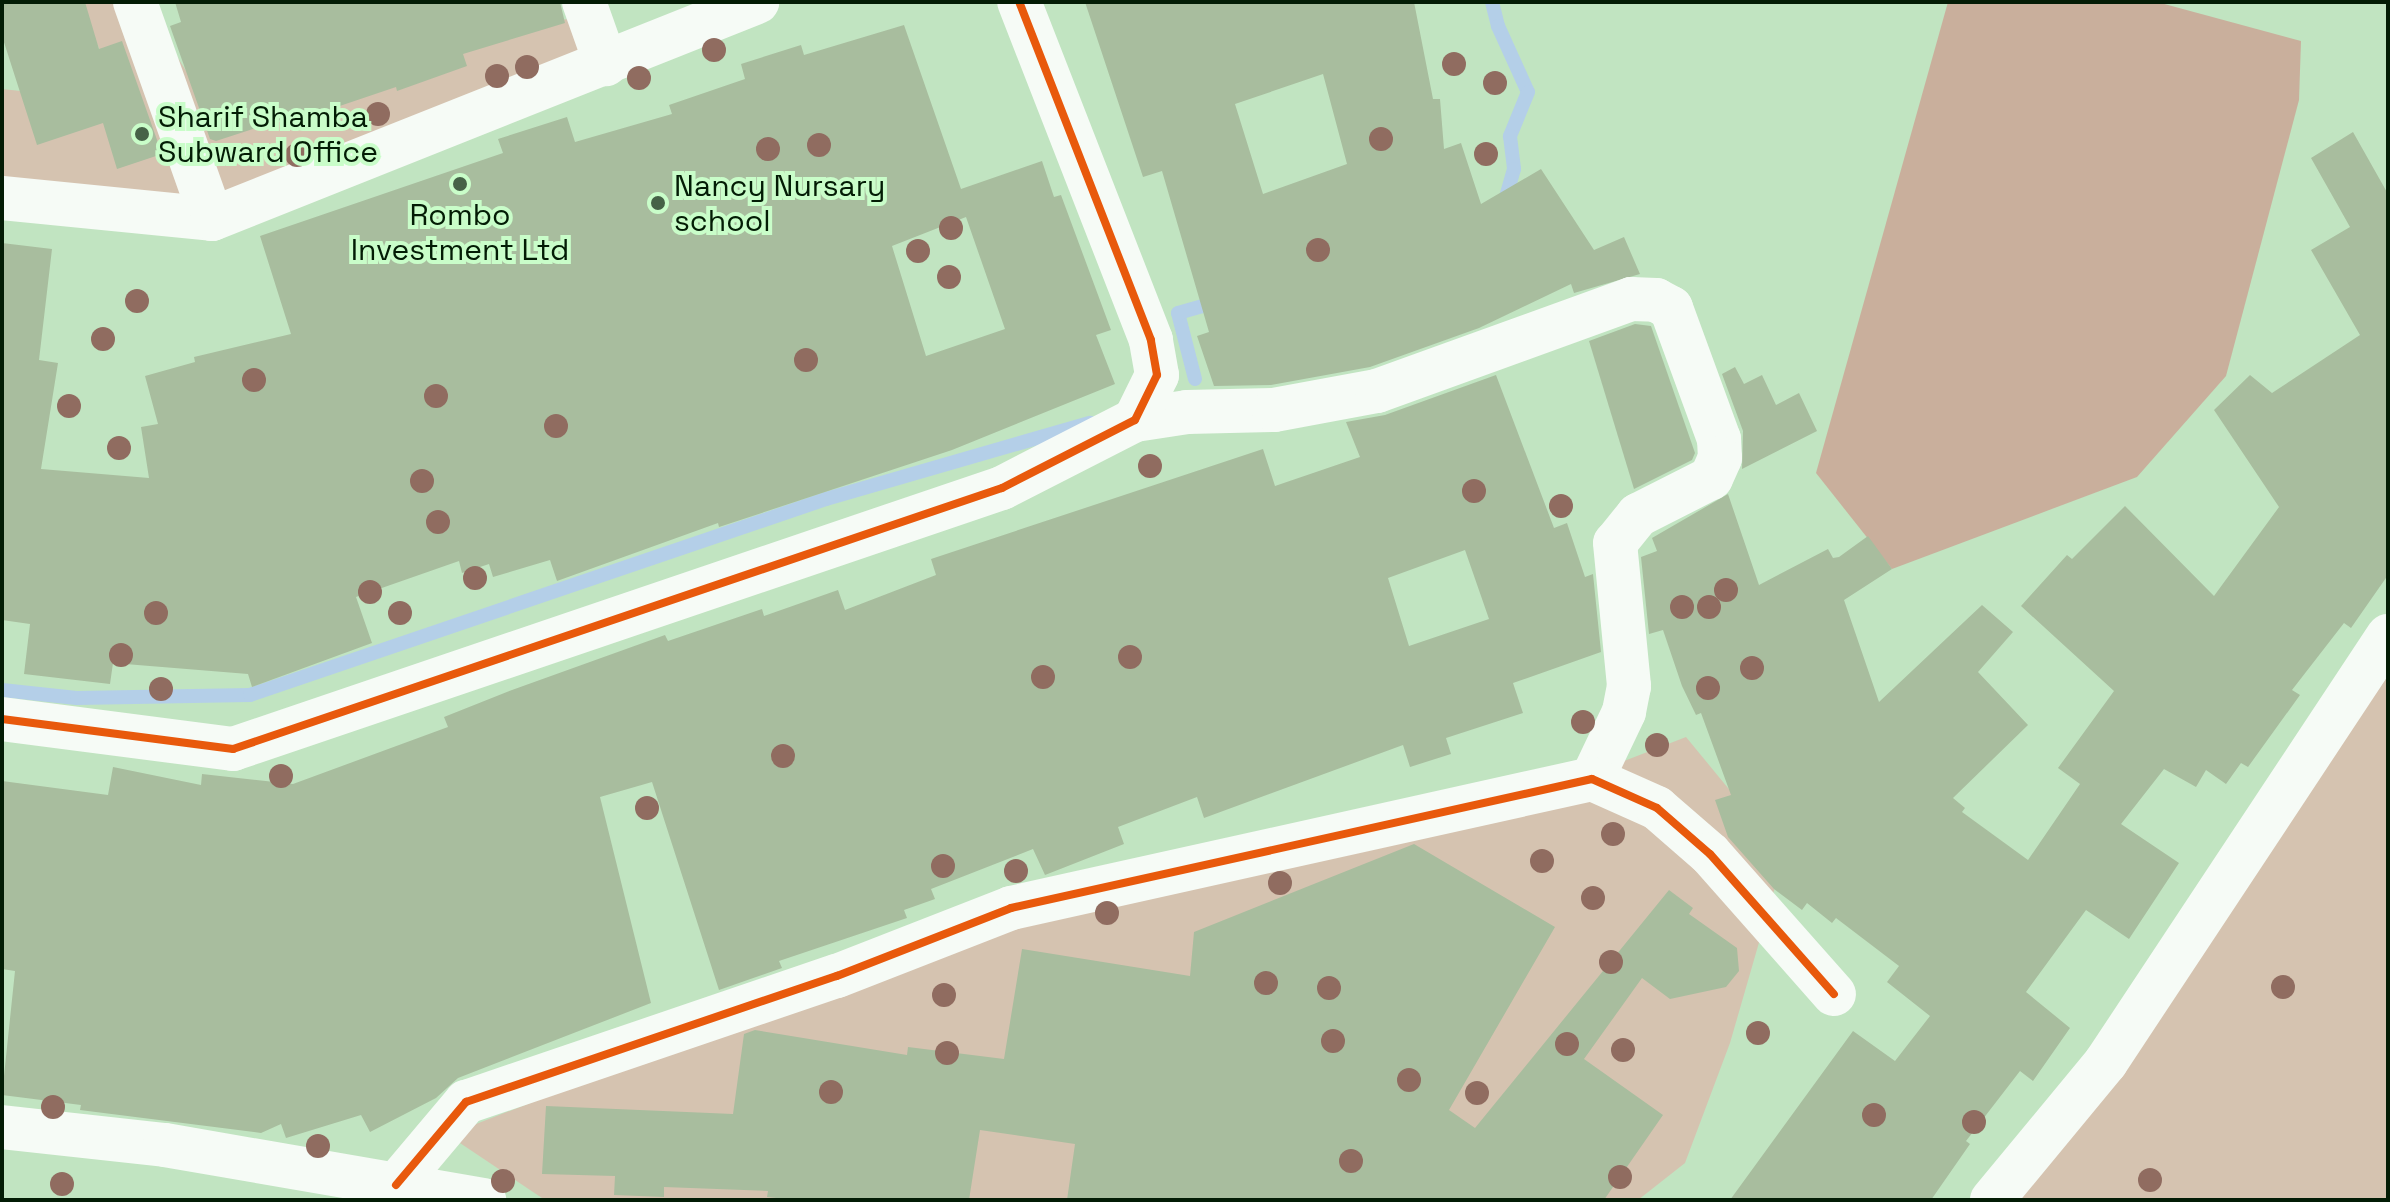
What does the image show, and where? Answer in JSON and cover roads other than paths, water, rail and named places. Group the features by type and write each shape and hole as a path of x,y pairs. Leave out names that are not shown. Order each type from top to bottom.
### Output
{"street":[{"path":"135,2 212,219"},
{"path":"584,2 606,64"},
{"path":"2,198 212,219 757,2"},
{"path":"1019,2 1151,340 1157,375 1135,420"},
{"path":"2,719 233,749 1002,488 1135,420 1187,412 1274,410 1377,391 1631,299 1656,300 1671,308 1719,439 1720,458 1711,478 1638,515 1615,543 1614,580 1629,686 1624,712 1592,779"},
{"path":"1992,1200 2106,1062 2388,636"},
{"path":"396,1185 466,1102 837,976 1011,908 1592,779 1657,808 1699,845 1834,994"},
{"path":"2,1127 165,1145 484,1200"}],"waterway":[{"path":"1492,2 1498,26 1528,92 1510,136 1514,169 1504,205"},
{"path":"1195,379 1178,313 1220,301"},
{"path":"2,690 77,698 250,695 826,499 1090,423"}],"place":[{"name":"Sharif Shamba Subward Office","path":"142,134"},
{"name":"Rombo Investment Ltd","path":"460,184"},
{"name":"Nancy Nursary school","path":"658,203"}]}
